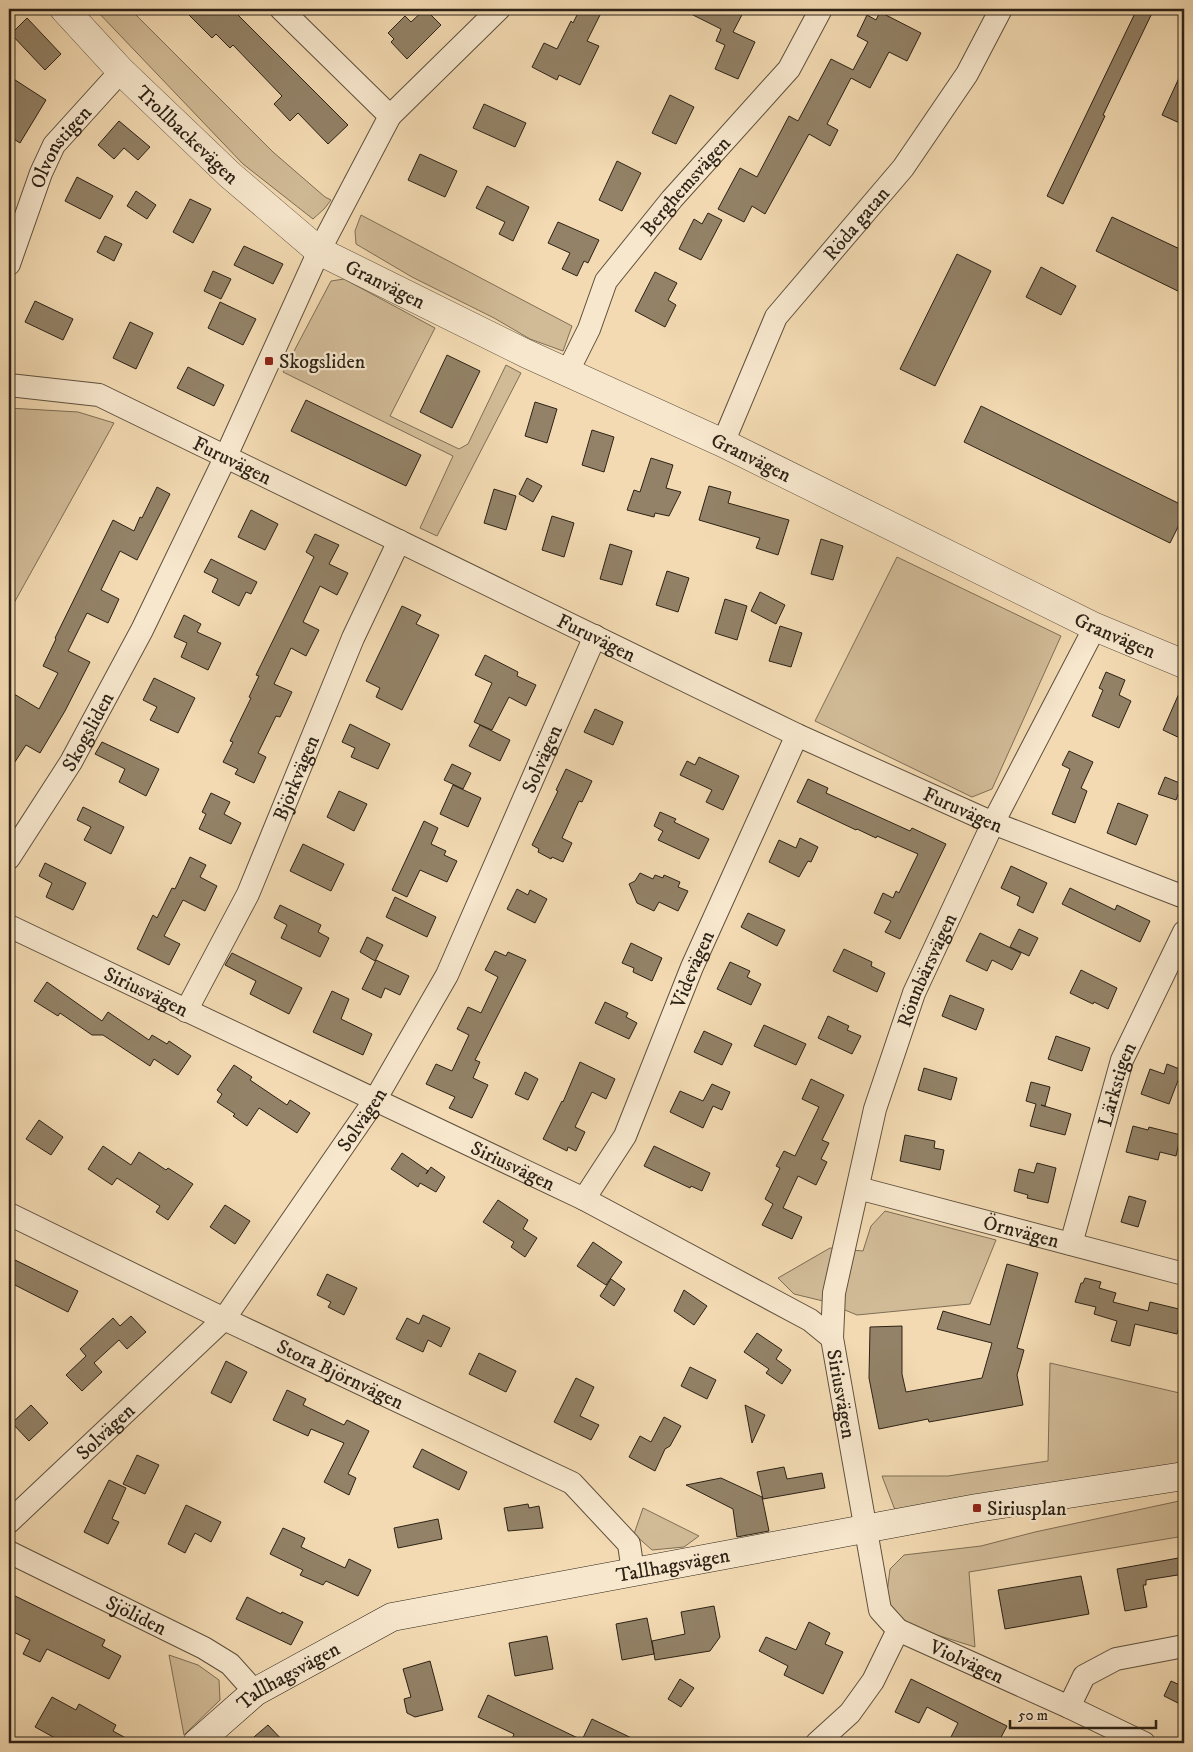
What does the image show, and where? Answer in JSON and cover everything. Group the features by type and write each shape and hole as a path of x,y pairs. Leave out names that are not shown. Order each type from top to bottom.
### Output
{"street":[{"name":"Trollbackevägen","path":"64,9 121,71 230,175 319,251"},
{"path":"281,9 390,116"},
{"name":"Skogsliden","path":"9,858 71,762 142,630 226,456 319,251 390,116 498,9"},
{"name":"Berghemsvägen","path":"567,373 589,328 606,281 672,198 789,69 821,9"},
{"name":"Röda gatan","path":"723,443 776,317 903,168 967,74 1001,9"},
{"name":"Olvonstigen","path":"9,264 41,173 54,145 121,71"},
{"name":"Granvägen","path":"319,251 567,373 723,443 1095,627 1184,664"},
{"name":"Furuvägen","path":"9,385 99,395 796,735 993,823 1184,897"},
{"name":"Björkvägen","path":"186,1011 248,894 353,638 399,542"},
{"name":"Rönnbärsvägen","path":"832,1338 834,1293 875,1109 914,993 993,823 1095,627"},
{"name":"Solvägen","path":"9,1522 224,1319 375,1100 447,975 595,636"},
{"name":"Videvägen","path":"584,1199 625,1136 692,968 796,735"},
{"name":"Siriusvägen","path":"9,926 584,1199 803,1316 832,1338 866,1528"},
{"name":"Lärkstigen","path":"1071,1244 1122,1060 1184,932"},
{"name":"Örnvägen","path":"858,1188 1184,1274"},
{"name":"Stora Björnvägen","path":"9,1214 224,1319 572,1483 629,1544 633,1572"},
{"name":"Tallhagsvägen","path":"203,1741 255,1692 392,1617 977,1508 1184,1476"},
{"name":"Violvägen","path":"866,1528 880,1610 898,1630 1144,1743"},
{"name":"Sjöliden","path":"9,1552 204,1648 230,1664 255,1692"},
{"path":"817,1743 850,1713 872,1681 898,1630"},
{"path":"1069,1707 1084,1676 1116,1658 1184,1646"}],"shaded area":[{"path":"95,9 130,9 273,152 325,197 331,200 324,209 313,219 243,164"},
{"path":"361,215 572,326 563,351 530,339 494,318 412,277 356,244 355,231"},
{"path":"344,279 435,328 390,416 459,449 468,444 506,365 521,373 437,536 420,528 453,456 283,372 331,281"},
{"path":"9,408 78,412 114,423 9,612"},
{"path":"897,557 1061,636 992,789 972,797 815,721"},
{"path":"885,1211 996,1240 970,1304 857,1315 823,1301 794,1294 778,1278 830,1248 863,1251 871,1226"},
{"path":"1050,1363 1184,1394 1184,1465 895,1510 882,1476 948,1476 1048,1461"},
{"path":"1184,1500 1184,1536 969,1572 975,1647 905,1625 886,1601 890,1569 904,1555 981,1546 1035,1532"},
{"path":"643,1508 699,1536 684,1547 652,1550 634,1534"},
{"path":"169,1655 198,1665 219,1680 220,1700 184,1735"}],"building":[{"path":"183,9 232,9 348,125 328,144 298,113 290,121 274,104 282,96 233,45 230,48 216,34 212,38"},
{"path":"425,9 441,25 407,59 391,42 394,39 388,33 405,16 411,22"},
{"path":"580,9 603,9 587,41 599,46 580,85 559,75 557,80 532,67 544,43 557,49 571,21 573,23"},
{"path":"681,9 745,9 733,32 755,42 738,79 715,69 725,45 716,41 721,29"},
{"path":"1137,9 1154,9 1063,204 1047,196"},
{"path":"880,12 921,33 907,61 889,52 870,88 851,78 827,124 838,130 830,146 809,134 765,214 752,206 744,222 718,209 740,168 757,177 789,116 798,121 831,59 853,70 868,42 857,36 867,15 876,20"},
{"path":"27,18 61,54 45,70 11,34"},
{"path":"1184,67 1184,125 1162,115"},
{"path":"9,76 46,100 20,143 9,136"},
{"path":"670,95 694,107 676,144 652,133"},
{"path":"484,104 526,123 515,147 473,128"},
{"path":"119,121 150,147 138,160 124,148 114,159 98,145"},
{"path":"420,154 457,171 445,197 408,180"},
{"path":"617,161 641,173 622,211 599,200"},
{"path":"77,177 113,196 100,219 65,201"},
{"path":"487,186 529,207 513,241 499,234 505,222 476,208"},
{"path":"136,191 156,205 147,219 127,206"},
{"path":"190,199 211,209 193,243 173,232"},
{"path":"708,213 722,220 701,260 679,249 694,219 702,224"},
{"path":"1112,217 1184,251 1184,294 1096,251"},
{"path":"558,222 599,240 588,263 584,261 577,276 562,269 570,253 548,243"},
{"path":"105,236 122,244 114,261 97,252"},
{"path":"244,246 283,264 273,284 234,265"},
{"path":"957,254 991,271 935,386 900,369"},
{"path":"1041,267 1076,286 1061,315 1026,297"},
{"path":"213,271 231,279 221,299 204,291"},
{"path":"655,272 677,283 668,300 676,305 665,327 635,311"},
{"path":"35,301 73,319 63,340 25,322"},
{"path":"220,302 256,319 243,345 208,328"},
{"path":"130,322 153,333 136,369 113,358"},
{"path":"447,355 480,371 452,428 420,412"},
{"path":"188,367 224,385 214,406 177,388"},
{"path":"306,400 421,455 406,486 291,431"},
{"path":"535,402 557,409 547,443 525,436"},
{"path":"981,406 1184,506 1184,515 1170,543 964,442"},
{"path":"592,430 614,437 604,472 582,465"},
{"path":"651,458 673,465 666,488 681,492 669,516 655,513 654,517 627,510 634,490 640,492"},
{"path":"527,478 542,486 533,502 519,494"},
{"path":"709,486 731,492 728,503 789,520 778,555 756,548 760,538 699,520"},
{"path":"157,487 170,494 137,560 120,551 101,590 119,599 108,623 87,613 68,651 90,662 65,711 40,753 26,745 9,771 9,691 39,709 58,673 43,666 113,520 134,531"},
{"path":"494,489 516,496 506,530 484,523"},
{"path":"251,510 278,524 265,550 238,537"},
{"path":"552,516 574,523 564,557 542,550"},
{"path":"315,534 339,545 329,564 348,573 337,595 320,586 303,622 319,630 306,656 291,648 274,684 292,692 280,717 276,716 258,753 266,757 254,783 235,774 238,769 223,762 233,742 230,741 251,698 249,697 259,676 256,675 314,557 306,552"},
{"path":"821,539 843,546 833,580 811,574"},
{"path":"610,544 632,551 622,585 600,579"},
{"path":"211,559 257,582 251,594 246,592 239,606 212,592 218,579 204,572"},
{"path":"667,571 689,578 678,612 656,605"},
{"path":"760,592 785,605 776,624 751,611"},
{"path":"725,599 747,606 737,640 715,633"},
{"path":"402,606 421,615 416,624 439,635 402,710 376,697 380,688 366,681"},
{"path":"184,615 201,624 197,632 221,643 208,670 181,657 187,643 174,637"},
{"path":"780,626 802,633 791,667 769,661"},
{"path":"485,655 518,672 517,676 536,685 526,706 509,697 492,730 474,722 492,683 475,675"},
{"path":"1106,672 1125,680 1119,695 1131,701 1119,728 1092,716 1103,690 1099,688"},
{"path":"154,678 195,698 178,733 150,720 157,707 143,700"},
{"path":"1184,682 1184,740 1163,730"},
{"path":"595,709 623,722 613,745 584,732"},
{"path":"350,724 390,744 378,769 351,757 355,748 342,742"},
{"path":"480,725 510,740 500,761 469,746"},
{"path":"102,742 159,769 146,796 119,782 125,769 95,754"},
{"path":"1069,751 1093,762 1081,788 1087,791 1075,823 1052,814 1070,769 1062,765"},
{"path":"699,757 739,776 723,810 706,802 712,790 680,775 687,761 695,765"},
{"path":"452,764 471,773 463,789 444,780"},
{"path":"566,769 592,781 582,802 579,801 562,838 572,843 563,862 552,857 551,859 538,852 539,849 532,845 558,791 556,790"},
{"path":"1165,777 1182,784 1176,800 1158,794"},
{"path":"808,779 828,788 826,793 910,831 912,828 946,844 900,939 885,932 891,921 874,913 883,893 893,898 896,891 899,893 918,854 877,836 876,838 856,830 797,802"},
{"path":"453,785 481,798 468,827 440,814"},
{"path":"339,791 367,804 354,831 327,817"},
{"path":"211,793 230,802 224,814 241,823 231,844 199,829 206,814 202,812"},
{"path":"1118,803 1148,815 1136,845 1107,833"},
{"path":"83,807 124,827 111,854 84,840 91,827 77,820"},
{"path":"660,812 676,819 674,822 709,839 699,859 658,840 663,831 654,826"},
{"path":"424,821 438,828 431,844 446,851 444,855 457,861 447,882 420,870 407,897 392,890"},
{"path":"800,838 818,847 811,862 808,861 799,877 769,862 779,840 796,848"},
{"path":"303,844 344,864 331,891 290,871"},
{"path":"190,857 206,865 200,877 217,886 205,911 183,900 164,936 180,944 169,965 137,949 153,915 157,918 172,888 175,889"},
{"path":"45,863 86,883 73,910 46,897 52,883 39,876"},
{"path":"1011,866 1047,883 1033,913 1017,905 1020,897 1001,888"},
{"path":"640,873 653,879 655,875 663,878 664,875 680,882 678,887 688,891 678,911 659,902 654,911 637,903 629,884 635,881"},
{"path":"1070,888 1115,910 1117,905 1150,921 1140,942 1062,904"},
{"path":"517,889 528,895 530,890 547,899 535,923 507,909"},
{"path":"395,897 436,917 427,937 386,917"},
{"path":"280,905 321,925 318,932 329,938 320,957 281,938 287,925 274,918"},
{"path":"748,913 785,930 777,946 741,927"},
{"path":"1019,929 1038,938 1029,956 1010,947"},
{"path":"980,933 1021,953 1012,970 992,960 987,971 966,961"},
{"path":"367,937 383,945 375,961 360,952"},
{"path":"631,943 662,958 652,981 633,972 634,968 622,963"},
{"path":"844,949 872,962 871,966 885,973 877,992 833,971"},
{"path":"495,951 506,956 508,952 526,960 475,1060 480,1062 473,1078 488,1085 472,1118 449,1108 455,1097 426,1084 436,1064 452,1071 469,1035 457,1029 468,1007 481,1013 498,977 485,970"},
{"path":"232,953 302,988 289,1014 250,994 256,981 225,965"},
{"path":"376,960 409,976 400,995 385,988 381,998 362,989"},
{"path":"730,962 750,971 747,977 761,984 751,1005 717,989"},
{"path":"1081,970 1117,988 1108,1009 1070,993"},
{"path":"47,982 102,1021 108,1012 149,1040 152,1035 167,1044 169,1041 191,1056 178,1075 154,1059 150,1066 103,1035 92,1035 60,1013 58,1016 34,1001"},
{"path":"332,991 349,999 341,1019 372,1034 363,1055 313,1032"},
{"path":"950,995 984,1009 976,1030 942,1016"},
{"path":"605,1002 628,1013 626,1017 637,1023 629,1039 595,1023"},
{"path":"828,1016 849,1026 847,1030 861,1036 852,1054 818,1038"},
{"path":"764,1025 806,1044 796,1065 754,1046"},
{"path":"704,1031 732,1044 722,1065 694,1052"},
{"path":"1056,1036 1090,1048 1082,1071 1048,1059"},
{"path":"580,1062 615,1079 606,1099 592,1092 575,1127 585,1132 576,1151 568,1147 567,1151 543,1139 563,1102"},
{"path":"1167,1064 1182,1070 1169,1104 1141,1094 1150,1069 1164,1074"},
{"path":"234,1065 252,1077 250,1080 287,1105 290,1100 310,1113 297,1133 259,1108 247,1126 233,1116 235,1114 217,1102 222,1094 217,1090"},
{"path":"924,1068 957,1078 951,1100 918,1090"},
{"path":"525,1072 538,1079 528,1100 515,1094"},
{"path":"811,1079 844,1095 822,1140 829,1143 821,1159 827,1162 816,1185 798,1176 783,1208 802,1217 792,1239 762,1225 773,1204 765,1199 780,1168 776,1166 784,1151 795,1156 819,1107 802,1099"},
{"path":"1031,1082 1050,1087 1045,1106 1041,1105 1071,1114 1065,1135 1030,1126 1036,1104 1026,1101"},
{"path":"712,1084 730,1092 722,1110 713,1106 703,1128 670,1112 680,1091 703,1101"},
{"path":"39,1120 63,1137 51,1155 26,1139"},
{"path":"1133,1126 1148,1130 1149,1127 1181,1135 1176,1156 1160,1152 1158,1160 1126,1152"},
{"path":"905,1135 935,1141 934,1148 944,1150 940,1170 900,1161"},
{"path":"103,1146 131,1165 139,1152 166,1170 168,1168 193,1184 168,1220 156,1212 160,1206 117,1178 112,1185 88,1169"},
{"path":"654,1146 710,1173 702,1191 691,1186 690,1188 644,1166"},
{"path":"402,1153 428,1171 426,1174 431,1167 445,1177 436,1192 420,1183 418,1187 391,1169"},
{"path":"1037,1163 1056,1168 1048,1203 1027,1198 1028,1195 1014,1191 1019,1169 1034,1173"},
{"path":"1129,1196 1146,1201 1138,1227 1121,1222"},
{"path":"498,1200 528,1220 523,1229 537,1238 525,1257 511,1247 514,1242 483,1222"},
{"path":"225,1205 250,1221 235,1244 210,1227"},
{"path":"593,1242 622,1262 606,1285 577,1266"},
{"path":"9,1257 78,1291 68,1312 9,1282"},
{"path":"1007,1264 1038,1273 1017,1348 1024,1350 1017,1375 1023,1405 929,1422 928,1419 879,1429 869,1378 870,1327 902,1326 902,1374 906,1392 982,1378 992,1343 937,1329 943,1311 990,1325"},
{"path":"327,1274 357,1288 344,1315 328,1307 331,1302 317,1295"},
{"path":"1085,1278 1101,1282 1099,1288 1116,1293 1113,1302 1148,1311 1150,1302 1183,1310 1177,1334 1135,1324 1130,1346 1111,1341 1117,1321 1094,1314 1096,1307 1075,1302 1081,1283 1083,1283"},
{"path":"611,1279 625,1289 614,1306 600,1296"},
{"path":"684,1290 707,1306 694,1325 674,1311"},
{"path":"423,1315 450,1328 441,1347 428,1340 423,1352 396,1339 407,1318 419,1324"},
{"path":"131,1316 146,1332 127,1349 119,1340 94,1363 102,1372 82,1391 66,1375 86,1356 80,1349 113,1318 120,1326"},
{"path":"757,1333 782,1350 776,1359 791,1370 782,1384 766,1373 769,1369 744,1352"},
{"path":"479,1353 516,1371 506,1392 469,1374"},
{"path":"226,1361 247,1372 231,1403 211,1393"},
{"path":"690,1367 716,1380 707,1399 681,1386"},
{"path":"576,1378 594,1387 580,1416 599,1425 591,1440 554,1422"},
{"path":"287,1390 306,1399 303,1405 344,1425 347,1420 369,1431 348,1474 356,1478 349,1495 324,1482 344,1443 311,1429 308,1436 273,1420"},
{"path":"31,1405 48,1423 29,1441 12,1423"},
{"path":"745,1405 765,1415 752,1443"},
{"path":"664,1417 681,1426 670,1446 665,1449 655,1471 629,1457 640,1436 651,1442"},
{"path":"422,1449 467,1472 459,1490 413,1467"},
{"path":"137,1455 159,1465 145,1494 123,1484"},
{"path":"784,1467 787,1479 822,1473 825,1488 763,1499 757,1472"},
{"path":"721,1478 762,1497 769,1531 737,1537 733,1509 686,1485"},
{"path":"109,1480 126,1488 112,1519 119,1522 108,1544 84,1532"},
{"path":"528,1504 529,1508 539,1506 543,1528 508,1531 504,1508"},
{"path":"186,1505 221,1522 211,1542 195,1533 185,1553 168,1544"},
{"path":"438,1519 442,1539 398,1548 394,1528"},
{"path":"283,1528 305,1538 301,1547 345,1568 349,1559 371,1570 358,1596 326,1581 323,1585 300,1575 303,1570 270,1554"},
{"path":"1184,1557 1184,1574 1146,1580 1146,1585 1143,1585 1147,1607 1125,1611 1117,1569"},
{"path":"1081,1576 1089,1614 1005,1629 998,1590"},
{"path":"9,1593 105,1640 102,1646 121,1656 109,1679 47,1649 40,1662 23,1654 30,1640 9,1630"},
{"path":"247,1597 281,1614 282,1612 303,1622 291,1645 236,1619"},
{"path":"714,1606 720,1637 710,1651 655,1660 652,1641 685,1634 681,1612"},
{"path":"647,1618 654,1654 622,1660 616,1624"},
{"path":"809,1622 830,1633 825,1644 843,1652 823,1694 784,1675 788,1666 759,1651 766,1637 796,1650"},
{"path":"547,1636 553,1669 515,1676 509,1643"},
{"path":"430,1661 443,1710 415,1717 407,1713 404,1699 411,1697 403,1669"},
{"path":"680,1679 694,1688 681,1707 668,1699"},
{"path":"911,1679 1007,1726 998,1743 960,1743 950,1739 958,1723 927,1707 919,1723 895,1712"},
{"path":"1171,1681 1184,1687 1184,1706 1164,1696"},
{"path":"488,1695 582,1740 592,1719 642,1743 521,1743 512,1739 514,1734 478,1717"},
{"path":"52,1697 76,1710 79,1704 116,1725 113,1731 135,1743 64,1743 35,1727"},
{"path":"268,1725 285,1743 247,1743"}],"place":[{"name":"Skogsliden","path":"269,361"},
{"name":"Siriusplan","path":"977,1508"}]}
